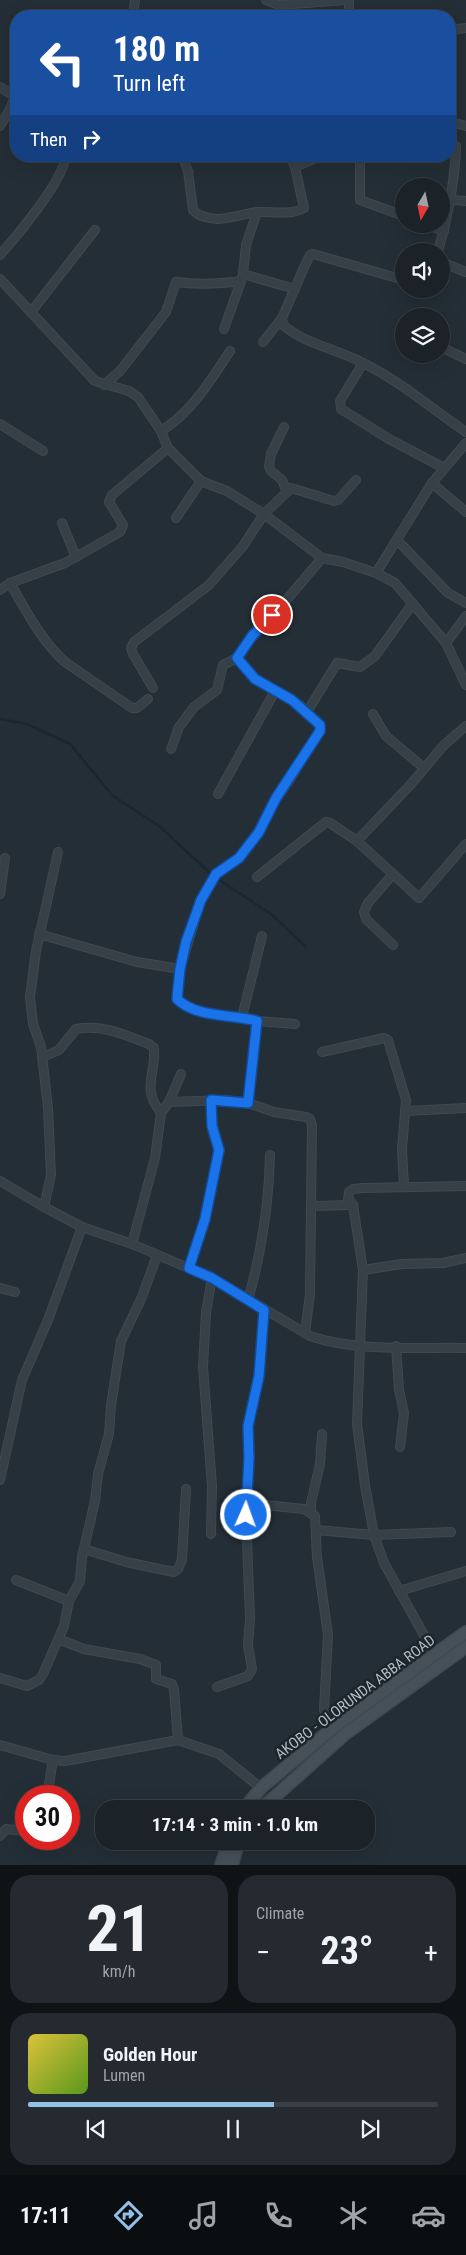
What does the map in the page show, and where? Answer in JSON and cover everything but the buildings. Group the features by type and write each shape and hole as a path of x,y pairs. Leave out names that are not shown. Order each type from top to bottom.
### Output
{"main road":[{"name":"AKOBO - OLORUNDA ABBA ROAD","path":"251,1800 261,1788 334,1727 466,1632"},
{"name":"AKOBO - OLORUNDA ABBA ROAD","path":"271,1800 345,1734 466,1646"},
{"path":"221,1865 226,1850"},
{"path":"232,1865 236,1850"}],"street":[{"path":"266,0 279,5 348,0"},
{"path":"0,126 10,109"},
{"path":"0,255 19,234 49,192 63,162"},
{"path":"184,162 188,171 190,201 195,213 218,219 257,212 291,212 304,208 293,162"},
{"path":"295,167 307,162"},
{"path":"360,162 360,200 395,213"},
{"path":"450,208 456,162"},
{"path":"452,200 466,202"},
{"path":"224,329 242,278 246,245 257,212"},
{"path":"31,312 94,230"},
{"path":"262,342 282,318 306,262 313,254 395,277"},
{"path":"450,266 466,272"},
{"path":"104,385 120,371 166,312 176,282 201,284 242,278 295,289"},
{"path":"0,279 95,381 129,391 138,397 161,431 168,448 201,481 227,491 264,514 322,558 343,562 376,573 395,583 446,643 466,685"},
{"path":"282,318 283,324 302,338 363,363 397,382 466,432"},
{"path":"161,431 176,422 187,410 230,351"},
{"path":"450,351 466,359"},
{"path":"363,363 340,401 341,409 389,439 444,468"},
{"path":"0,424 43,452"},
{"path":"284,427 271,454 269,464 271,471 282,480 287,492"},
{"path":"376,573 432,483 466,443"},
{"path":"0,590 10,583 40,573 76,557 120,532 123,525 110,502 110,498 168,448"},
{"path":"153,688 133,654 134,642 209,585 243,546 264,514 291,488 322,498 338,500 356,480"},
{"path":"176,518 201,481"},
{"path":"432,483 466,512"},
{"path":"62,523 76,557"},
{"path":"396,540 448,593 466,603"},
{"path":"171,749 179,728 194,707 217,690 223,665 237,658 252,636 283,604 322,558"},
{"path":"10,583 34,626 56,654 65,662 132,708 137,708 148,699"},
{"path":"306,712 337,663 360,667 375,656 413,603"},
{"path":"446,643 466,616"},
{"path":"237,658 255,679 292,700 306,712 320,725 320,731 276,798 259,832 239,858 220,870 208,887 198,906 180,969 177,999 182,1004 205,1012 257,1021 295,1024"},
{"path":"218,794 275,690"},
{"path":"373,714 386,736 424,768"},
{"path":"357,841 450,739 466,726"},
{"path":"257,877 321,823 330,822 357,841 419,898 466,844"},
{"path":"44,1207 51,1175 51,1159 43,1057 30,1008 31,977 58,852"},
{"path":"0,894 5,858"},
{"path":"393,874 368,903 364,912 366,919 393,945"},
{"path":"39,934 112,956 180,969"},
{"path":"242,1017 262,936"},
{"path":"248,1103 257,1021"},
{"path":"43,1057 59,1050 76,1029 88,1027 114,1031 149,1044 154,1048 151,1099 161,1113"},
{"path":"322,1052 384,1038 390,1046 406,1100 402,1150 404,1187"},
{"path":"132,1244 154,1158 161,1113 169,1102 181,1074"},
{"path":"189,1268 205,1219 219,1150 212,1126 211,1100"},
{"path":"169,1102 211,1100 248,1103 274,1112 310,1119 313,1138 310,1294 306,1333"},
{"path":"406,1111 466,1108"},
{"path":"248,1300 267,1201 270,1155"},
{"path":"0,1181 82,1227 132,1244 212,1278 264,1310 323,1340 360,1347 466,1348"},
{"path":"435,1655 384,1563 374,1535 358,1447 357,1424 363,1270 353,1205 348,1199 349,1192 353,1189 466,1186"},
{"path":"311,1206 353,1205"},
{"path":"0,1480 22,1380 48,1320 82,1227"},
{"path":"0,1678 27,1686 34,1684 43,1674 66,1621 69,1601 80,1581 84,1549 95,1501 98,1474 108,1443 111,1405 121,1341 142,1297 157,1254"},
{"path":"363,1270 402,1264 443,1263 466,1258"},
{"path":"211,1534 212,1486 203,1367 206,1312 212,1278"},
{"path":"0,1288 15,1292"},
{"path":"218,1687 248,1676 251,1673 248,1645 250,1618 246,1498 249,1420 259,1376 264,1310"},
{"path":"396,1346 399,1390 404,1413 400,1447"},
{"path":"322,1434 320,1464 311,1503 312,1512 315,1516 317,1557 328,1635 324,1710 334,1727"},
{"path":"84,1549 126,1562 174,1572 178,1569 182,1560 186,1490"},
{"path":"246,1498 265,1505 312,1512"},
{"path":"316,1530 374,1535 451,1532"},
{"path":"399,1592 466,1571"},
{"path":"16,1580 69,1601"},
{"path":"58,1640 84,1649 140,1659 156,1665 156,1679 172,1684 174,1689 178,1740"},
{"path":"0,1745 54,1760 73,1760 178,1740 219,1754 261,1788"},
{"path":"49,1785 54,1760"},
{"path":"0,1836 6,1829 15,1830"}],"waterway":[{"path":"0,719 27,724 70,744 112,795 159,826 212,875 271,914 305,946"}],"route":[{"path":"246,1515 250,1448 248,1426 259,1376 264,1310 212,1278 189,1268 205,1219 219,1150 212,1126 211,1100 248,1103 257,1021 193,1009 182,1004 177,999 177,985 186,942 201,900 216,874 239,858 259,832 276,798 291,778 321,728 300,705 255,679 237,658 252,636 272,615"}]}
